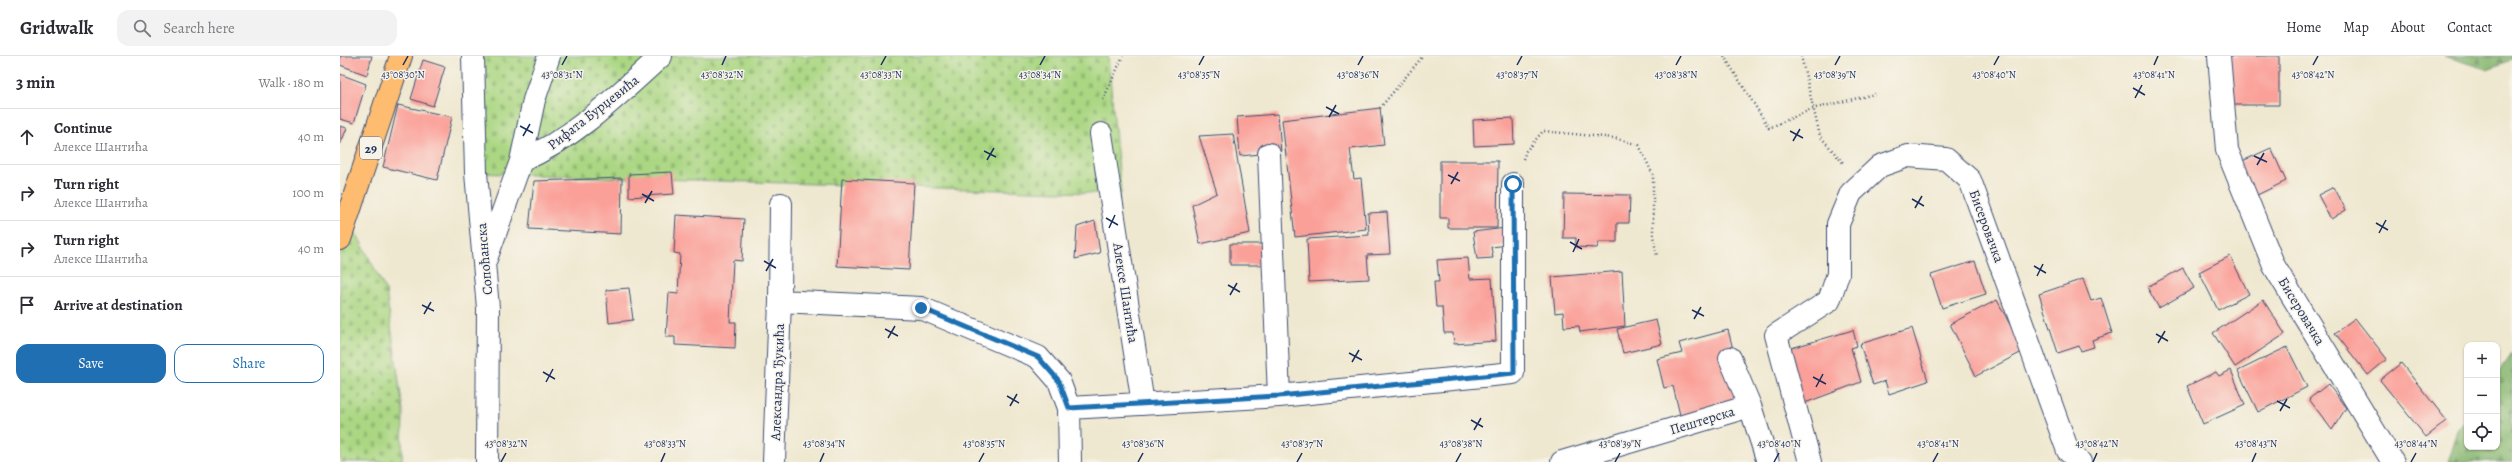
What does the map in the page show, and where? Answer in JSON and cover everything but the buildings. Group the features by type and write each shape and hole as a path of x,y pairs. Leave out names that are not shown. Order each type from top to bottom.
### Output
{"main road":[{"name":"29","path":"340,239 401,56"}],"street":[{"name":"Сопоћанска","path":"473,56 476,173 488,308 488,462"},
{"name":"Рифата Бурџевића","path":"484,262 521,161 534,100 549,56"},
{"name":"Рифата Бурџевића","path":"521,161 558,142 608,103 661,56"},
{"name":"Бисеровачка","path":"2220,56 2227,150 2274,266 2393,462"},
{"name":"Алексе Шантића","path":"1101,134 1143,404"},
{"path":"1269,154 1279,396"},
{"name":"Бисеровачка","path":"1810,462 1776,335 1829,301 1838,274 1838,224 1851,193 1880,166 1908,156 1946,159 1970,180 2068,451 2080,462"},
{"path":"1069,408 1279,396 1514,373 1513,184"},
{"name":"Александра Ђукића","path":"774,462 780,301 781,204"},
{"path":"780,301 921,308 1038,357 1059,381 1069,408 1070,462"},
{"path":"1730,358 1750,406 1768,462"},
{"name":"Пештерска","path":"1562,462 1750,406"}],"path":[{"path":"1104,100 1123,56"},
{"path":"1380,108 1423,56"},
{"path":"1724,56 1769,128 1812,109 1875,94"},
{"path":"1801,56 1812,109 1820,136 1862,183"},
{"path":"1513,184 1526,151 1543,131 1614,138 1639,145 1653,175 1653,236 1657,256"}],"green space":[{"path":"473,56 1108,56 1121,194 476,173"},
{"path":"2444,56 2512,56 2512,60 2487,69"},
{"path":"348,217 386,291 403,410 402,462 340,462 340,239"},
{"path":"2512,354 2512,462 2448,462 2458,430 2464,421 2464,450 2500,450 2500,371"}],"route":[{"path":"921,308 1038,357 1059,381 1069,408 1279,396 1514,373 1513,184"}]}
